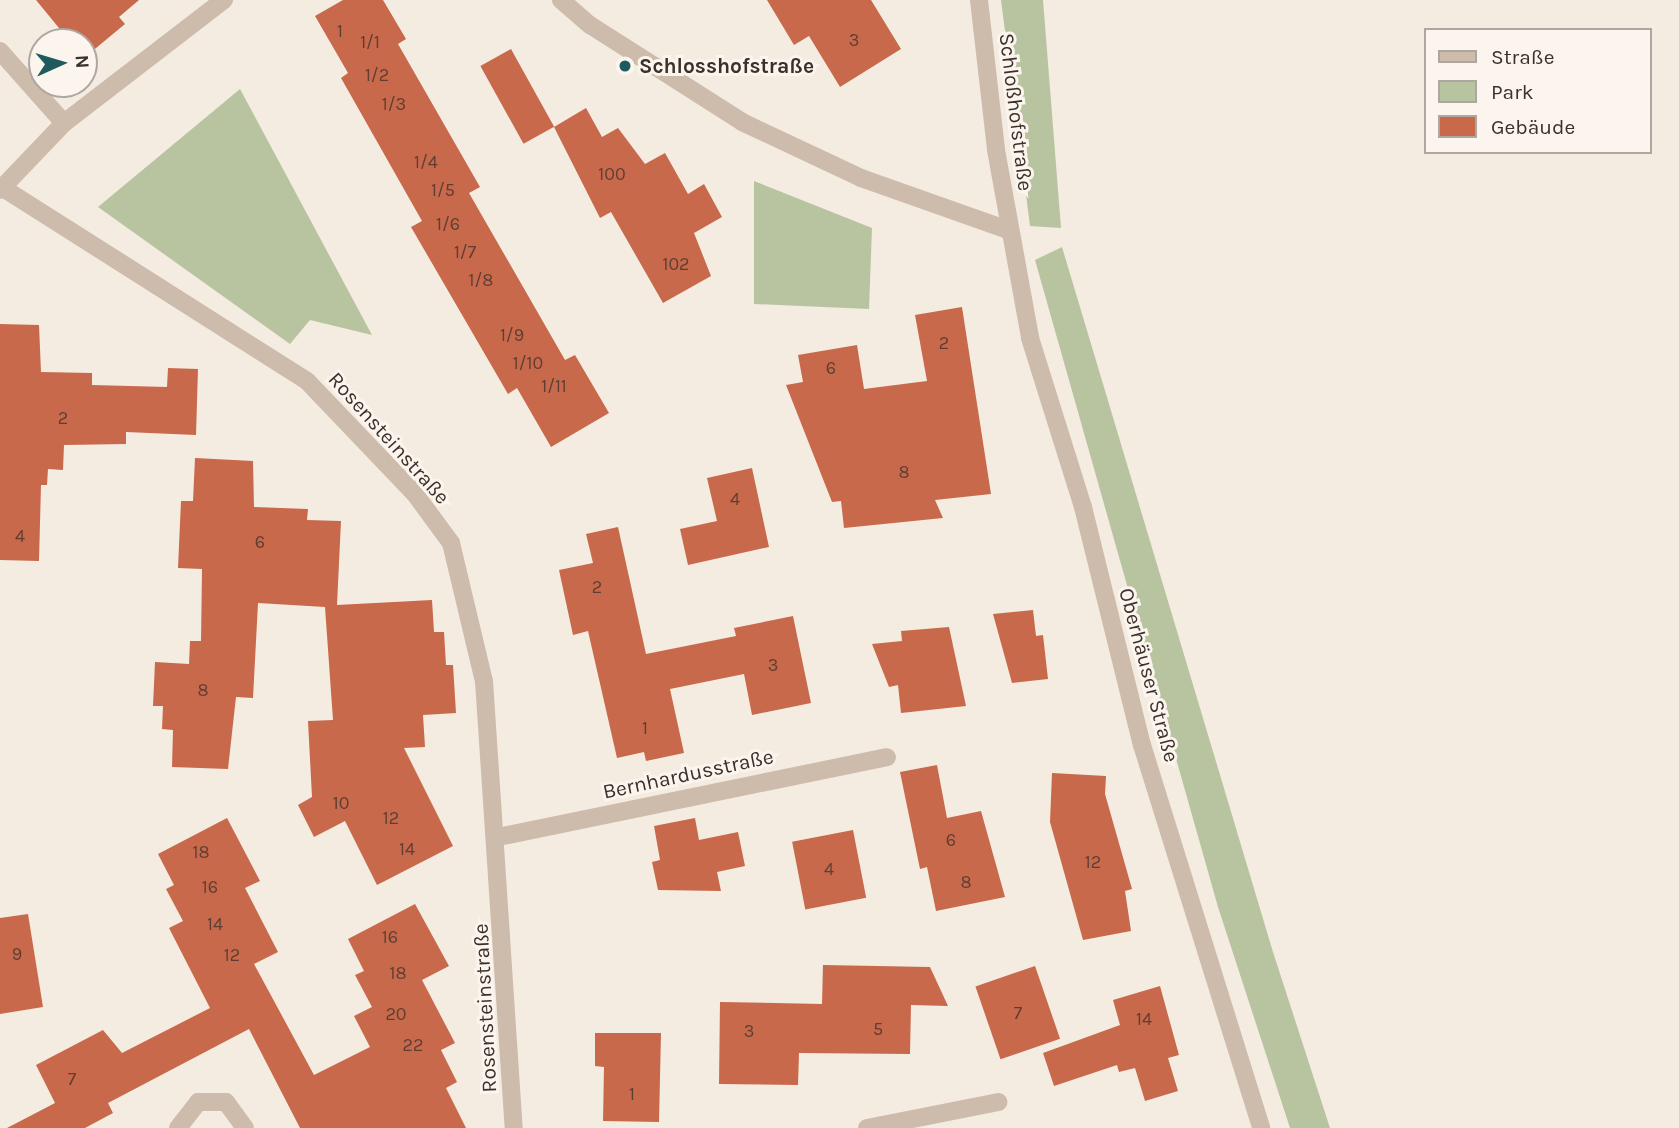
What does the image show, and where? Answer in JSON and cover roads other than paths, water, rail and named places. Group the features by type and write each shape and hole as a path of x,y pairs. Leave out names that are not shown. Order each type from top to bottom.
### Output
{"street":[{"path":"2,189 64,123 224,0"},
{"path":"561,0 590,25 742,122 862,178 1008,230"},
{"name":"Schloßhofstraße","path":"979,0 1008,230"},
{"path":"0,51 64,123"},
{"name":"Rosensteinstraße","path":"2,189 307,381 415,494 451,543 484,681 498,837 514,1128"},
{"name":"Oberhäuser Straße","path":"1008,230 1030,338 1083,507 1142,745 1261,1128"},
{"name":"Bernhardusstraße","path":"498,837 887,757"},
{"path":"178,1128 198,1102 226,1102 245,1128"},
{"path":"866,1128 998,1102"}],"place":[{"name":"Schlosshofstraße","path":"625,66"}]}
